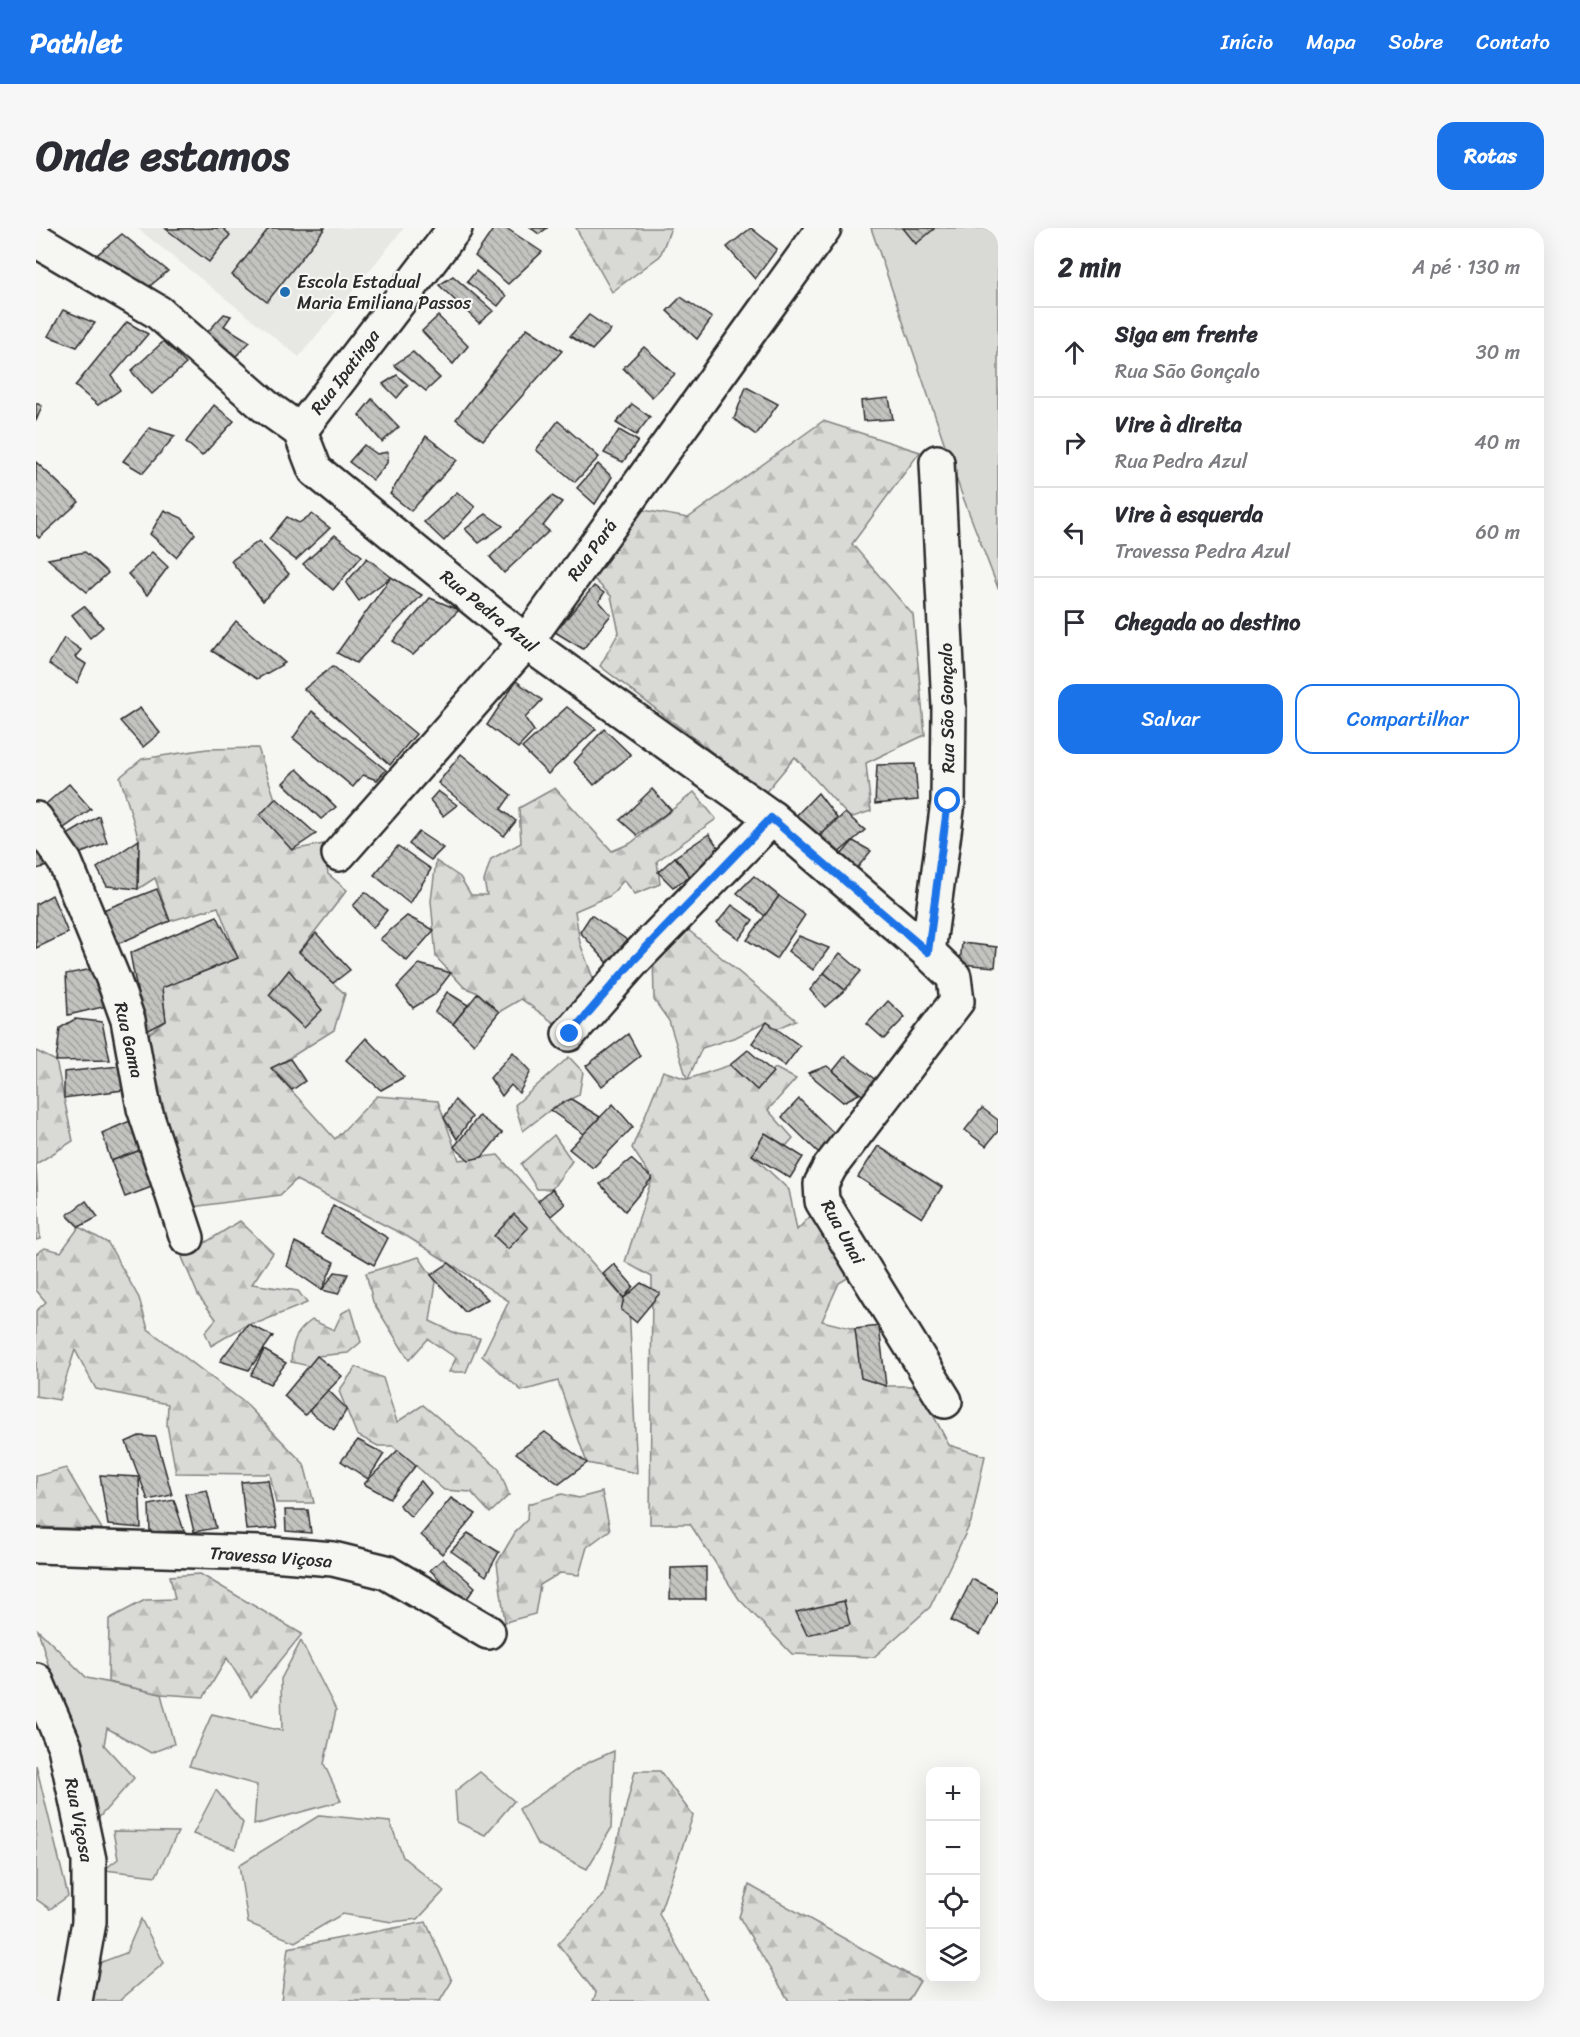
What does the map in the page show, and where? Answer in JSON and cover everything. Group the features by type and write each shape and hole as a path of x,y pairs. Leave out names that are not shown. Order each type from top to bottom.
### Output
{"street":[{"name":"Rua Ipatinga","path":"300,431 455,228"},
{"name":"Rua Pará","path":"339,854 526,642 824,228"},
{"path":"56,240 158,312 265,406 300,431"},
{"name":"Rua Pedra Azul","path":"300,431 315,470 526,642 771,818 928,952 954,977"},
{"name":"Rua São Gonçalo","path":"928,952 948,801 950,707 937,462"},
{"path":"570,1034 634,960 771,818"},
{"name":"Rua Gama","path":"36,819 65,862 114,981 128,1020 144,1108 187,1238"},
{"name":"Rua Unai","path":"945,1401 822,1201 821,1184 830,1167 957,1001 954,977"},
{"name":"Travessa Viçosa","path":"36,1546 259,1553 333,1559 386,1572 488,1632"},
{"name":"Rua Viçosa","path":"36,1680 65,1747 89,1860 89,1922 75,2001"}],"shaded area":[{"name":"Escola Estadual Maria Emiliana Passos","path":"137,228 404,228 299,357"}],"green space":[{"path":"576,228 671,228 660,256 612,292"},
{"path":"871,228 998,228 998,588 961,492"},
{"path":"823,421 920,452 852,544 913,615 925,735 866,763 871,811 850,818 795,757 765,793 600,666 619,632 611,596 581,566 632,508 688,518"},
{"path":"258,748 292,850 324,844 328,874 347,890 299,952 345,994 334,1030 272,1069 335,1139 377,1096 438,1101 459,1160 498,1155 629,1305 637,1473 587,1463 558,1381 522,1391 482,1356 509,1301 408,1237 296,1180 280,1195 192,1207 144,1038 166,1021 162,988 238,958 218,907 170,921 155,878 138,889 139,840 120,777 142,759 207,749"},
{"path":"555,788 612,851 631,843 694,792 716,819 657,861 660,884 635,894 624,880 610,896 575,911 580,943 597,989 561,1028 521,999 499,1012 478,993 464,987 436,957 431,901 436,861 460,877 471,895 487,895 484,881 491,859 521,843 519,808"},
{"path":"686,928 796,1020 777,1029 767,1022 736,1037 702,1048 688,1079 730,1065 757,1090 775,1068 796,1079 768,1110 793,1138 786,1146 765,1134 752,1155 789,1190 797,1230 818,1208 858,1272 839,1283 822,1321 855,1329 861,1378 886,1386 918,1386 949,1445 985,1456 971,1522 930,1607 874,1657 792,1654 739,1599 690,1524 650,1524 652,1277 625,1262 652,1178 632,1148 663,1071 687,1079 669,1021 654,1000 653,950"},
{"path":"36,1051 56,1061 73,1141 36,1164"},
{"path":"569,1057 583,1072 579,1095 554,1107 523,1131 515,1105"},
{"path":"554,1135 572,1161 552,1189 537,1189 521,1164"},
{"path":"36,1164 40,1239 36,1240"},
{"path":"240,1221 273,1253 252,1284 298,1291 307,1303 260,1322 248,1324 211,1346 205,1332 216,1319 198,1295 182,1257"},
{"path":"79,1227 108,1243 139,1298 148,1329 245,1403 304,1464 314,1503 276,1503 270,1474 176,1473 167,1425 168,1404 96,1389 75,1350 59,1400 36,1396 36,1311 46,1302 36,1290 36,1254 45,1248 61,1252"},
{"path":"419,1257 436,1282 430,1321 457,1334 480,1338 466,1372 449,1372 456,1358 428,1339 409,1360 373,1302 366,1273"},
{"path":"351,1308 361,1342 348,1353 317,1356 309,1366 291,1362 296,1338 306,1324 312,1320 334,1330 342,1313"},
{"path":"356,1367 383,1378 397,1422 423,1405 499,1469 509,1495 490,1513 471,1492 444,1490 393,1446 378,1446 357,1435 339,1391"},
{"path":"66,1468 102,1529 36,1527 36,1476"},
{"path":"602,1492 610,1530 587,1547 579,1575 560,1573 540,1585 535,1614 505,1622 497,1563 516,1531 527,1520 528,1504 562,1494 579,1498"},
{"path":"200,1574 302,1634 251,1697 227,1658 204,1697 161,1694 108,1682 109,1619 145,1600 175,1599 170,1576"},
{"path":"38,1630 87,1678 161,1694 174,1744 151,1753 107,1728 104,1745 134,1778 95,1822"},
{"path":"301,1641 336,1710 324,1764 341,1801 254,1825 257,1785 189,1766 212,1714 282,1731 281,1679"},
{"path":"614,1751 611,1829 587,1869 537,1844 519,1809 587,1763"},
{"path":"36,1765 68,1896 50,1909 36,1899"},
{"path":"635,1771 660,1771 693,1816 659,1914 708,2001 593,2001 596,1993 558,1944 604,1895"},
{"path":"480,1772 514,1801 485,1835 457,1822 455,1791"},
{"path":"216,1790 243,1823 235,1849 193,1834"},
{"path":"320,1815 390,1822 403,1857 444,1891 418,1919 392,1922 342,1914 295,1942 248,1923 239,1865"},
{"path":"113,1831 178,1832 156,1876 104,1870 118,1859"},
{"path":"749,1885 920,1981 908,2001 789,2001 739,1917"},
{"path":"141,1919 164,1963 119,2001 85,2001 91,1966 126,1953"},
{"path":"426,1922 452,1981 440,2001 281,2001 288,1948"}],"building":[{"path":"223,228 230,235 209,262 166,229"},
{"path":"269,228 325,228 267,302 232,275"},
{"path":"494,228 506,228 542,252 508,284 475,256"},
{"path":"531,228 547,228 539,234"},
{"path":"751,228 777,249 755,279 727,247"},
{"path":"903,228 933,228 934,229 916,244"},
{"path":"122,234 168,271 140,294 87,263"},
{"path":"476,271 506,296 498,306 467,282"},
{"path":"453,276 493,311 479,323 439,285"},
{"path":"681,297 712,318 697,339 667,311"},
{"path":"63,310 95,323 77,347 48,336"},
{"path":"224,314 231,316 224,326 250,342 233,359 201,339"},
{"path":"589,315 611,330 592,350 570,336"},
{"path":"438,316 468,346 453,364 422,331"},
{"path":"127,322 148,334 112,376 120,390 98,405 75,386"},
{"path":"527,328 562,351 483,440 456,419"},
{"path":"164,341 186,364 152,394 131,371"},
{"path":"644,347 675,374 652,397 623,368"},
{"path":"413,352 440,378 426,391 394,365"},
{"path":"397,375 408,385 397,398 383,384"},
{"path":"746,387 778,404 756,435 734,419"},
{"path":"889,398 893,419 863,421 861,401"},
{"path":"372,399 399,427 382,442 359,415"},
{"path":"36,403 42,406 36,421"},
{"path":"632,404 650,417 636,435 616,423"},
{"path":"214,405 234,421 202,456 186,442"},
{"path":"558,421 599,457 575,482 536,450"},
{"path":"149,428 175,436 143,473 123,461"},
{"path":"619,430 638,441 623,462 604,453"},
{"path":"426,436 457,460 411,511 390,494"},
{"path":"364,445 377,454 388,452 387,463 373,480 349,462"},
{"path":"36,462 79,502 39,538 36,535"},
{"path":"598,464 612,477 595,504 577,488"},
{"path":"457,492 475,507 444,541 424,522"},
{"path":"552,496 562,502 543,526 549,531 504,573 490,557"},
{"path":"164,510 182,518 195,534 176,557 150,534"},
{"path":"312,514 330,528 296,560 269,539 287,517 299,523"},
{"path":"486,514 503,526 479,543 465,529"},
{"path":"335,535 362,556 333,590 303,564"},
{"path":"259,541 289,574 263,601 231,561"},
{"path":"85,552 108,573 87,592 48,559"},
{"path":"152,552 168,567 147,595 128,574"},
{"path":"367,558 391,577 359,601 346,583"},
{"path":"391,577 422,595 356,663 337,653"},
{"path":"594,586 604,593 599,601 611,615 583,649 555,632"},
{"path":"430,598 459,610 413,655 393,641"},
{"path":"84,606 103,627 90,638 72,615"},
{"path":"236,621 285,663 257,679 212,651"},
{"path":"64,638 81,650 75,657 86,664 77,683 49,664"},
{"path":"333,666 416,734 390,765 304,689"},
{"path":"516,681 542,700 525,718 534,731 518,748 487,725"},
{"path":"567,707 596,729 548,774 522,748"},
{"path":"140,708 160,733 143,747 120,721"},
{"path":"312,711 386,770 377,780 363,775 353,787 293,738"},
{"path":"604,729 631,755 594,785 574,762"},
{"path":"461,754 511,795 501,809 516,821 504,836 438,783"},
{"path":"915,764 918,800 875,804 877,765"},
{"path":"297,769 336,807 321,819 283,783"},
{"path":"69,784 91,809 61,830 40,809"},
{"path":"652,789 671,810 637,835 620,820"},
{"path":"438,791 457,805 443,816 430,800"},
{"path":"818,793 837,818 815,838 793,819"},
{"path":"276,798 316,834 292,850 260,815"},
{"path":"845,813 865,830 829,861 813,842"},
{"path":"99,816 107,843 76,855 67,835"},
{"path":"419,832 443,848 431,860 409,844"},
{"path":"709,834 722,853 690,877 675,857"},
{"path":"139,840 138,889 107,886 97,868"},
{"path":"853,841 871,851 850,877 835,862"},
{"path":"36,845 48,866 36,869"},
{"path":"398,846 431,869 410,904 374,875"},
{"path":"675,857 690,877 673,887 658,872"},
{"path":"754,876 779,896 765,916 737,893"},
{"path":"157,889 170,921 115,945 98,912"},
{"path":"365,892 387,910 373,928 353,906"},
{"path":"52,895 68,933 36,948 36,904"},
{"path":"779,896 805,915 776,959 747,940"},
{"path":"732,905 753,920 739,939 717,923"},
{"path":"591,915 627,940 608,963 580,932"},
{"path":"217,916 238,958 162,988 166,1021 145,1032 130,953"},
{"path":"407,916 434,930 407,961 380,939"},
{"path":"316,933 350,970 333,983 299,952"},
{"path":"799,936 829,948 813,970 788,951"},
{"path":"962,943 997,947 995,967 960,964"},
{"path":"840,953 861,971 845,990 824,973"},
{"path":"419,964 451,973 434,995 413,1008 397,987"},
{"path":"97,968 107,1006 68,1015 66,974"},
{"path":"289,970 322,1010 304,1028 269,995"},
{"path":"824,973 845,990 825,1007 810,990"},
{"path":"447,992 468,1005 453,1024 435,1012"},
{"path":"478,993 499,1012 474,1044 453,1024"},
{"path":"888,1001 905,1017 884,1039 867,1024"},
{"path":"75,1019 102,1022 110,1060 56,1061 60,1028"},
{"path":"767,1022 800,1046 785,1066 752,1043"},
{"path":"628,1034 640,1056 602,1086 586,1066"},
{"path":"366,1038 404,1077 381,1090 346,1060"},
{"path":"748,1050 773,1072 757,1090 730,1065"},
{"path":"513,1052 531,1071 519,1093 511,1085 502,1096 490,1078"},
{"path":"845,1056 882,1085 867,1099 833,1071"},
{"path":"290,1059 305,1081 292,1090 271,1068"},
{"path":"119,1066 123,1090 64,1098 64,1072"},
{"path":"827,1066 859,1094 843,1102 808,1073"},
{"path":"571,1099 600,1117 584,1134 550,1110"},
{"path":"799,1099 837,1136 820,1154 782,1117"},
{"path":"455,1100 472,1117 457,1139 444,1118"},
{"path":"613,1104 633,1127 593,1168 569,1149"},
{"path":"982,1108 998,1120 998,1131 986,1146 965,1130"},
{"path":"479,1116 502,1133 482,1157 469,1160 454,1147"},
{"path":"130,1121 141,1150 111,1161 102,1133"},
{"path":"765,1133 803,1157 790,1178 752,1155"},
{"path":"878,1146 942,1187 922,1218 858,1177"},
{"path":"141,1150 157,1185 125,1197 111,1161"},
{"path":"631,1159 652,1178 625,1211 600,1184"},
{"path":"552,1189 565,1204 551,1216 538,1201"},
{"path":"86,1201 98,1217 79,1227 67,1215"},
{"path":"333,1205 388,1238 374,1265 321,1234"},
{"path":"514,1214 528,1228 508,1249 494,1236"},
{"path":"295,1242 334,1262 322,1290 287,1266"},
{"path":"449,1263 488,1299 465,1312 431,1275"},
{"path":"614,1264 633,1286 624,1298 603,1274"},
{"path":"335,1272 348,1274 338,1294 322,1290"},
{"path":"641,1283 660,1293 636,1322 621,1310 624,1298"},
{"path":"248,1324 273,1336 249,1370 220,1361"},
{"path":"879,1326 886,1386 861,1378 855,1329"},
{"path":"264,1350 286,1363 270,1384 251,1375"},
{"path":"317,1356 342,1376 305,1415 284,1396"},
{"path":"328,1390 347,1409 334,1430 309,1411"},
{"path":"545,1432 587,1463 559,1484 516,1453"},
{"path":"139,1436 156,1437 172,1495 148,1500 126,1442"},
{"path":"358,1440 384,1454 368,1479 341,1461"},
{"path":"398,1450 416,1465 390,1498 364,1484"},
{"path":"100,1475 139,1477 141,1528 108,1525"},
{"path":"268,1480 277,1528 246,1530 241,1482"},
{"path":"421,1481 431,1493 411,1517 399,1505"},
{"path":"207,1490 216,1528 194,1532 185,1494"},
{"path":"451,1498 476,1514 442,1554 421,1535"},
{"path":"174,1500 184,1531 150,1532 149,1505"},
{"path":"285,1510 308,1510 311,1533 286,1531"},
{"path":"468,1533 499,1552 486,1576 451,1551"},
{"path":"443,1559 475,1587 464,1603 430,1570"},
{"path":"706,1567 706,1599 670,1599 671,1568"},
{"path":"972,1579 998,1592 998,1600 980,1635 951,1621"},
{"path":"844,1601 850,1625 807,1635 796,1612"}],"place":[{"name":"Escola Estadual Maria Emiliana Passos","path":"285,292"}],"route":[{"path":"570,1034 634,960 771,818 928,952 948,801"}]}
